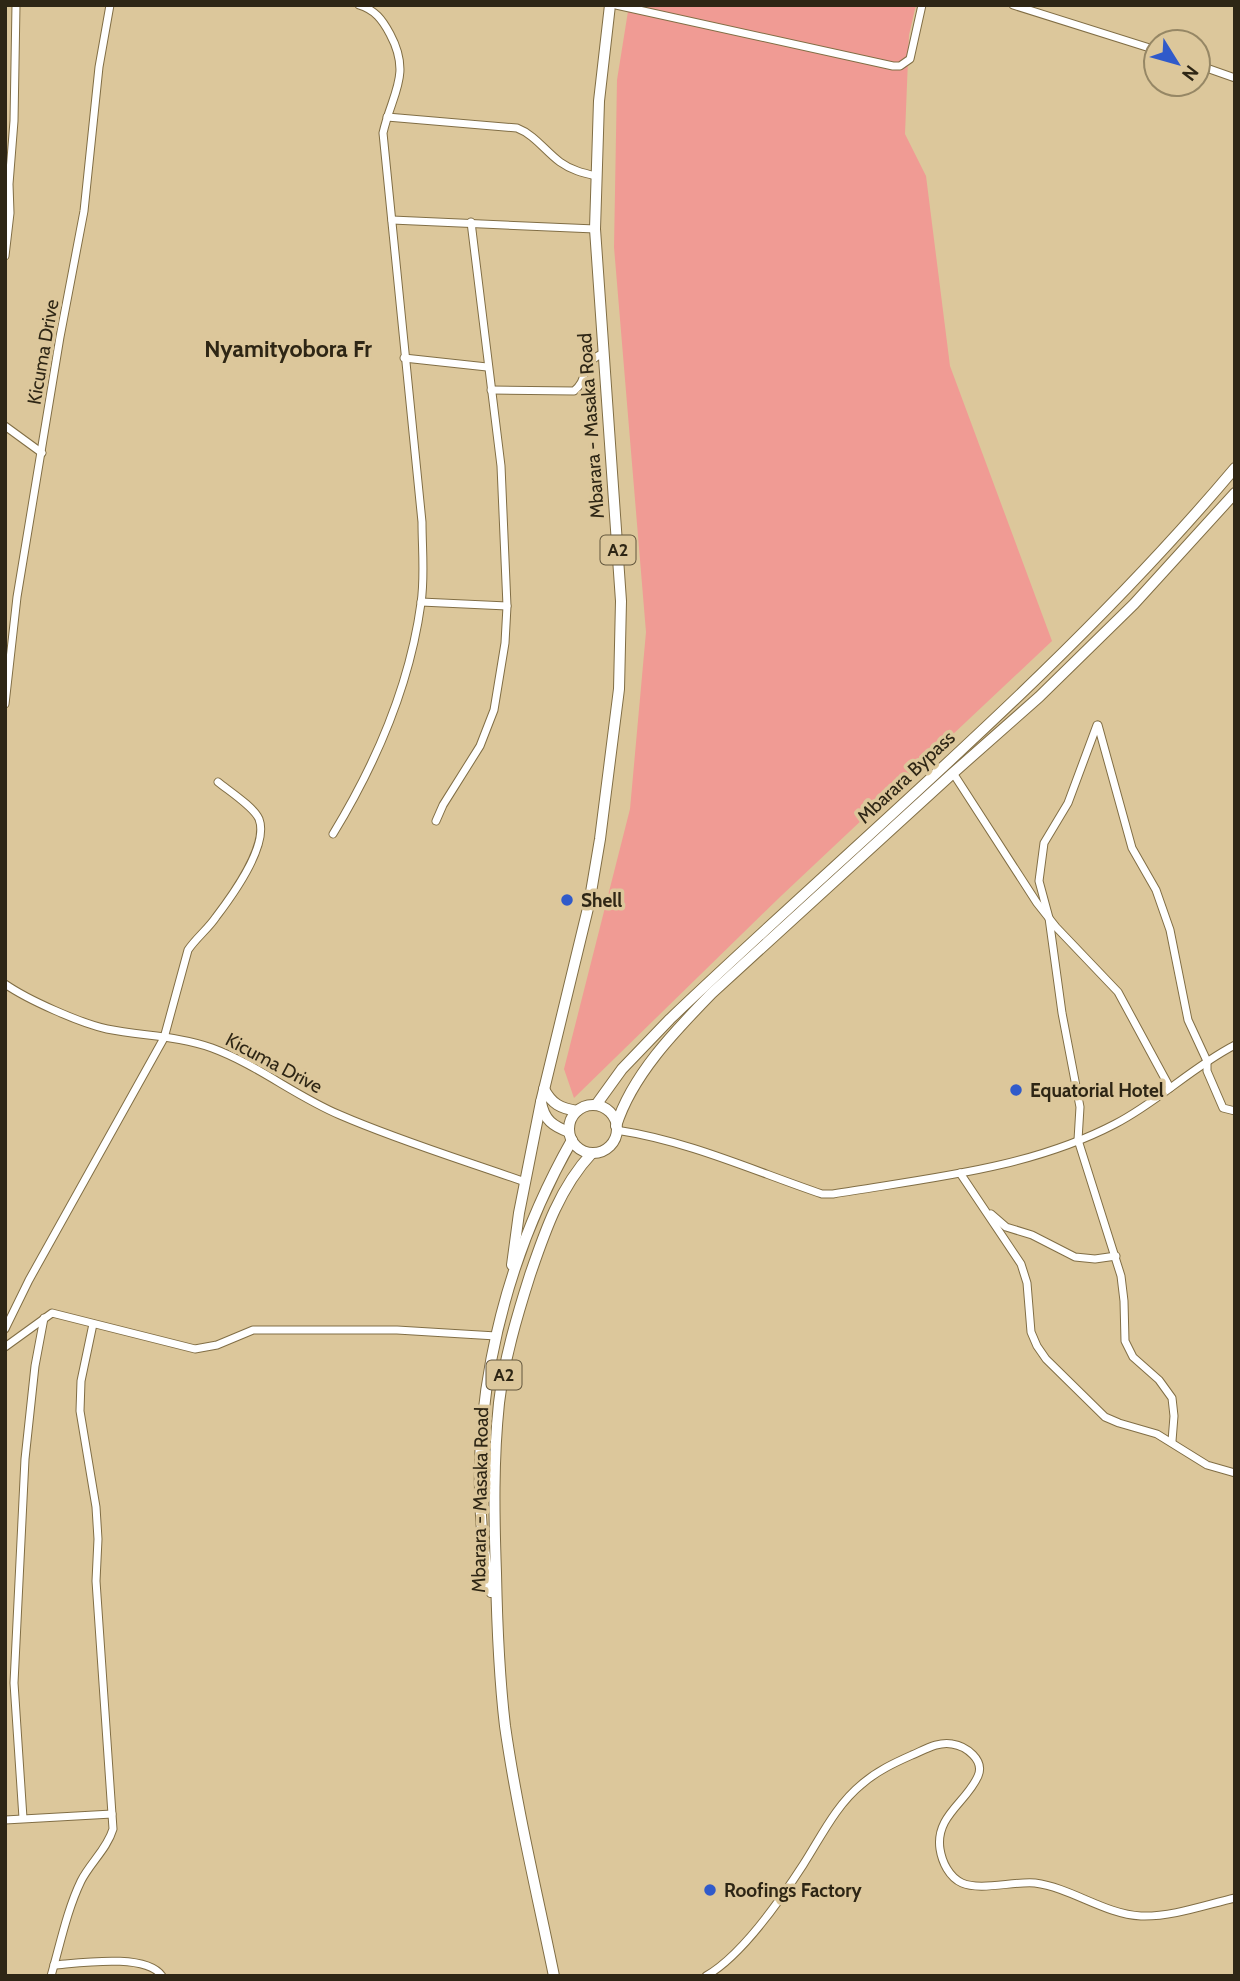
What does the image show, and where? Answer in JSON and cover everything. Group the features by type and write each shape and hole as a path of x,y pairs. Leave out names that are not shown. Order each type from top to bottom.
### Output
{"main road":[{"name":"Mbarara - Masaka Road","path":"541,1102 589,904 619,690 621,601 595,229 599,101 610,5"},
{"name":"Mbarara Bypass","path":"596,1105 622,1069 670,1019 1036,680 1202,508 1235,468"},
{"name":"Mbarara Bypass","path":"616,1128 621,1109 644,1072 683,1023 745,962 1039,697 1134,604 1235,492"},
{"path":"544,1089 560,1108 577,1111 596,1105 610,1112 616,1128"},
{"path":"541,1102 546,1119 570,1136 580,1149 592,1153"},
{"name":"A2","path":"511,1282 519,1213 541,1102"},
{"name":"A2","path":"570,1136 570,1121 577,1111"},
{"name":"A2","path":"592,1153 604,1150 610,1145 616,1128"},
{"name":"Mbarara - Masaka Road","path":"554,1976 505,1726 495,1616 481,1531 480,1487 481,1442 496,1336 511,1282 534,1218 570,1136"},
{"name":"Mbarara - Masaka Road","path":"495,1616 494,1500 499,1402 505,1373 520,1305 545,1235 568,1183 592,1153"},
{"path":"519,1213 522,1218 534,1218"}],"street":[{"path":"5,256 13,153 16,5"},
{"name":"Kicuma Drive","path":"5,704 17,597 83,211 99,66 110,5"},
{"path":"332,834 355,798 396,704 409,664 421,602 422,522 383,133 401,71 399,55 383,21 375,12 359,5"},
{"path":"616,5 900,66 910,59 922,5"},
{"path":"1013,5 1043,10 1142,45"},
{"path":"1212,70 1235,78"},
{"path":"387,117 517,128 528,132 567,166 596,176"},
{"path":"392,220 595,229"},
{"path":"436,821 480,746 494,710 505,643 507,606 501,466 471,222"},
{"path":"491,390 574,391 579,387 589,361 603,353"},
{"path":"404,358 487,367"},
{"path":"5,426 42,453"},
{"path":"421,602 507,606"},
{"path":"1172,1441 1172,1398 1159,1380 1133,1357 1125,1341 1124,1301 1116,1256 1078,1140 1080,1107 1062,1013 1049,918 1039,881 1044,843 1068,803 1097,725 1132,848 1156,890 1170,930 1188,1020 1207,1061 1207,1071 1223,1108 1235,1111"},
{"path":"953,772 1049,918 1118,992 1170,1088"},
{"path":"5,1329 164,1038 188,950 215,919 240,882 258,847 261,830 258,817 218,782"},
{"name":"Kicuma Drive","path":"5,984 68,1015 105,1028 210,1047 252,1066 339,1114 402,1140 525,1182"},
{"path":"616,1128 699,1150 822,1194 1008,1164 1078,1140 1116,1124 1152,1103 1207,1061 1235,1045"},
{"path":"960,1173 1021,1264 1027,1283 1031,1332 1046,1359 1105,1417 1157,1434 1207,1465 1235,1473"},
{"path":"982,1206 1006,1227 1032,1235 1075,1257 1094,1259 1116,1256"},
{"path":"5,1348 52,1313 61,1313 93,1324 195,1349 216,1345 253,1330 397,1330 496,1336"},
{"path":"23,1818 14,1683 24,1459 35,1366 44,1318"},
{"path":"51,1976 76,1892 90,1865 110,1839 113,1829 96,1581 96,1507 80,1412 81,1381 93,1324"},
{"path":"706,1976 744,1943 765,1917 802,1867 831,1818 860,1785 884,1768 936,1745 949,1743 961,1746 974,1755 979,1763 976,1779 952,1809 939,1838 943,1862 959,1882 975,1886 1036,1883 1114,1910 1143,1916 1170,1913 1235,1898"},
{"path":"5,1820 112,1814"},
{"path":"54,1965 133,1962 151,1966 162,1976"}],"shaded area":[{"path":"629,5 916,5 909,35 905,134 926,176 950,366 1052,641 780,897 574,1098 564,1069 630,809 646,632 614,247 617,80"}],"place":[{"name":"Shell","path":"567,900"},
{"name":"Equatorial Hotel","path":"1016,1090"},
{"name":"Roofings Factory","path":"710,1890"}],"district":[{"name":"Nyamityobora Fr","path":"288,349"}]}
